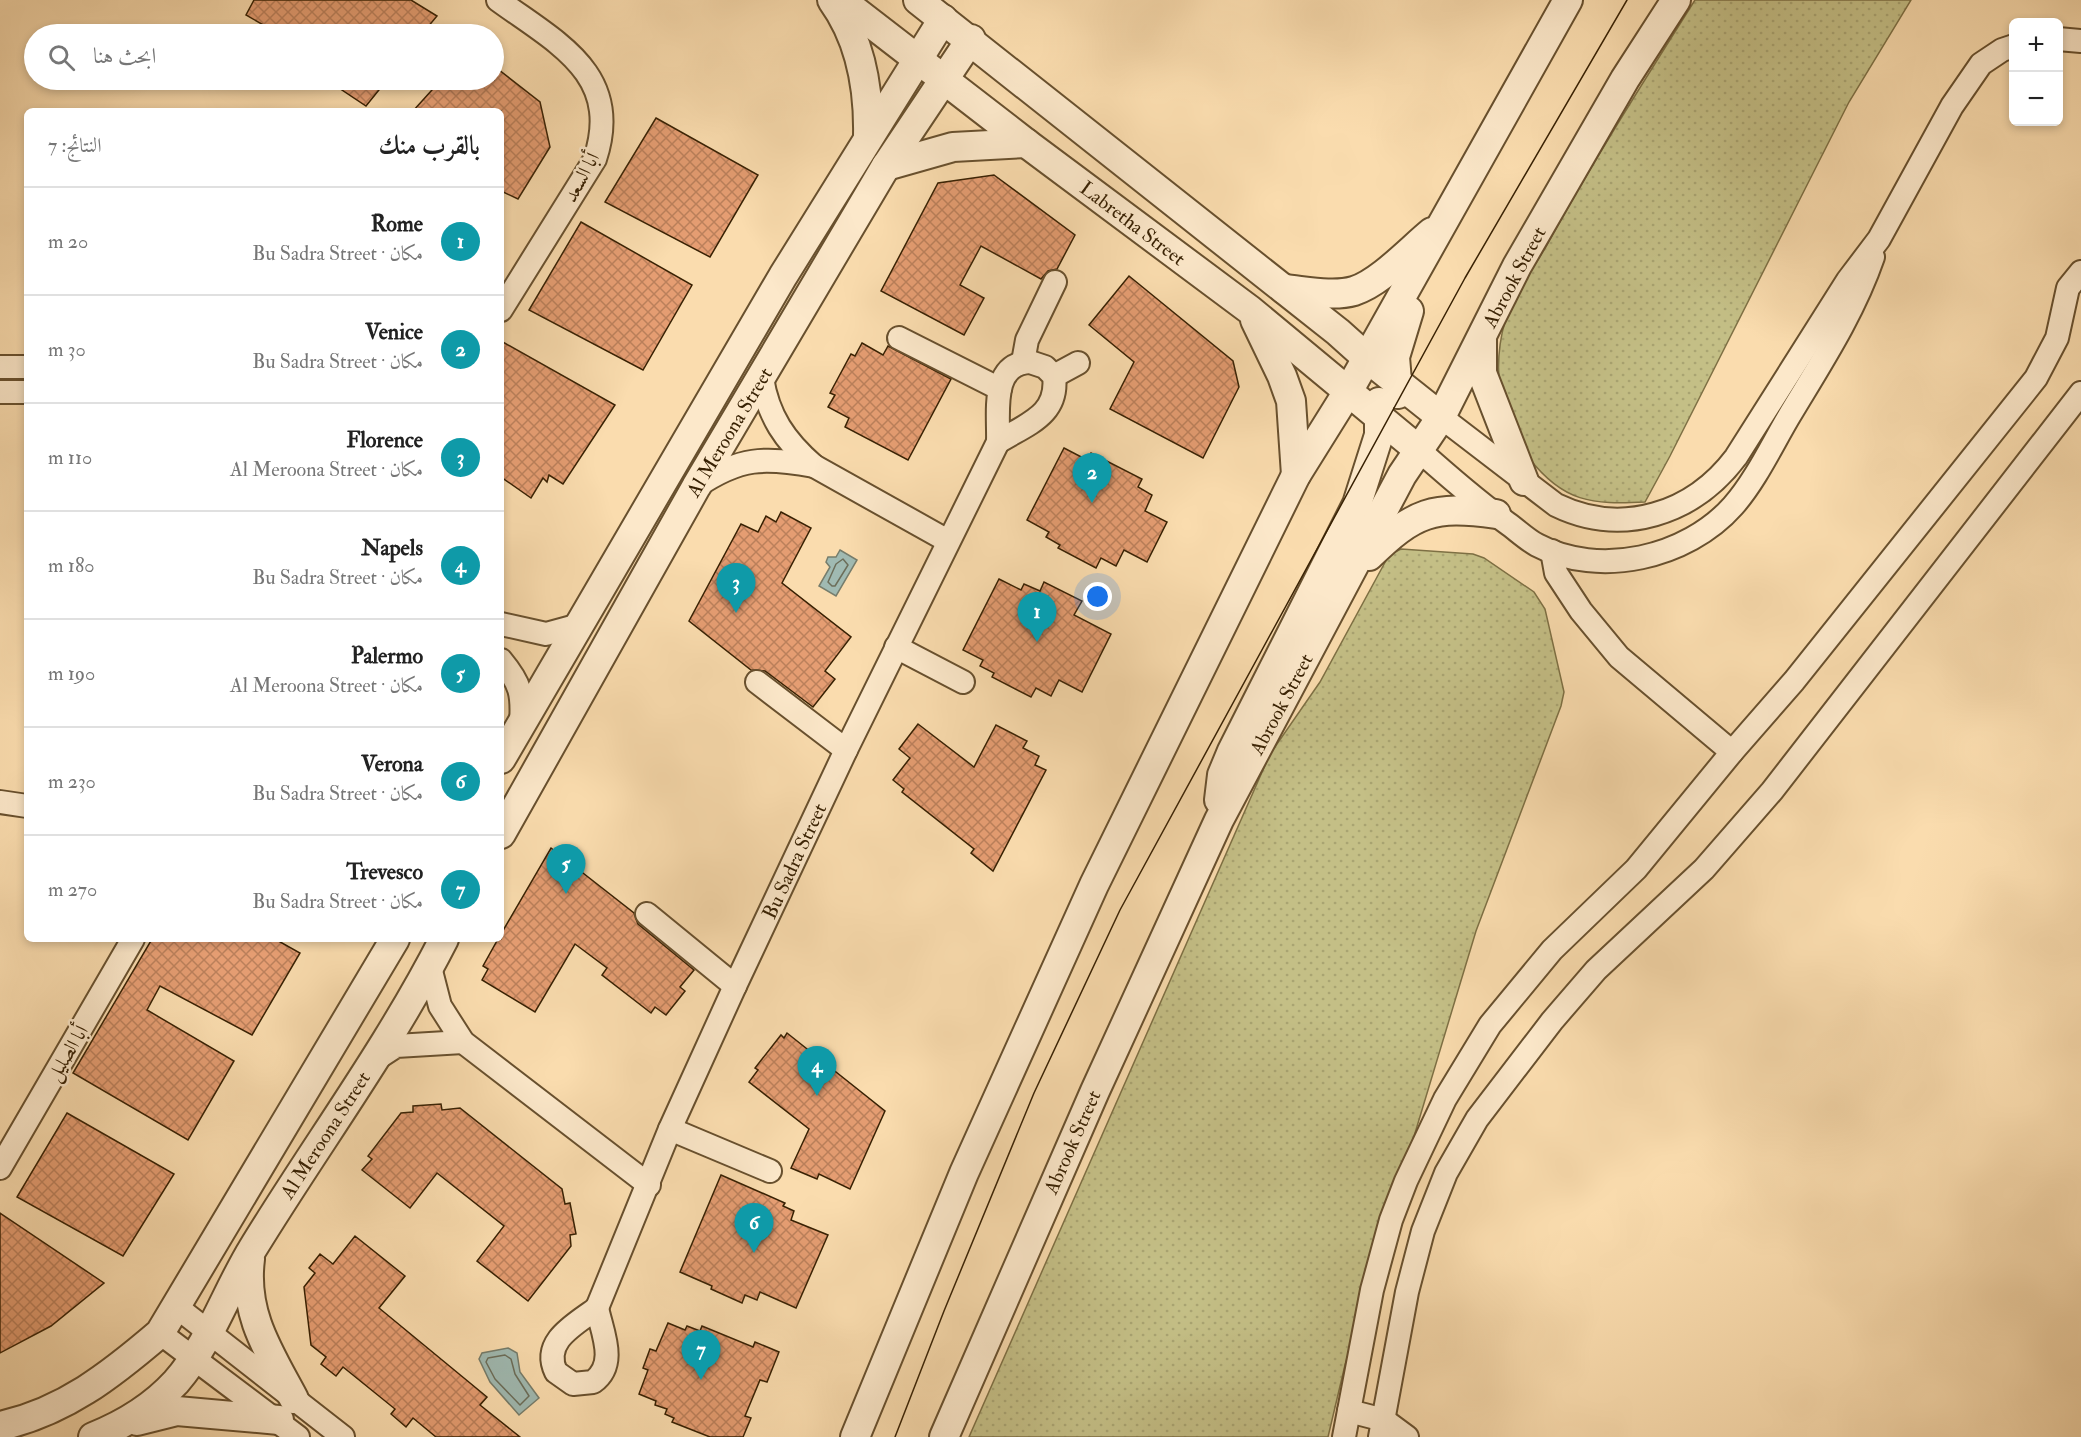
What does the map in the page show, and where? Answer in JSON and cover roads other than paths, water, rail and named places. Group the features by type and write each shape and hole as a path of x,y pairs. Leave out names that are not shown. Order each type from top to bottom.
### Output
{"street":[{"name":"أبا السعد","path":"498,0 578,62 594,87 603,115 602,138 595,159 504,305"},
{"path":"832,0 847,24 862,68 867,90 868,136"},
{"name":"Labretha Street","path":"841,0 1026,143 1250,310 1420,450"},
{"name":"Labretha Street","path":"918,0 971,39 1441,417"},
{"path":"855,1437 963,1173 1094,885 1296,475 1349,390 1568,0"},
{"name":"Abrook Street","path":"944,1437 1090,1101 1219,820 1402,475 1441,417 1517,266 1625,79 1676,0"},
{"name":"Al Meroona Street","path":"504,754 783,276 868,136 943,19"},
{"name":"Al Meroona Street","path":"504,829 696,487 886,166 971,39"},
{"path":"2063,39 2081,41"},
{"path":"1441,417 1556,505 1576,514 1600,519 1635,519 1660,515 1707,487 1725,472 1736,457 1848,280 1879,239 1952,106 1981,64 2009,47"},
{"path":"1498,125 1495,162 1489,175 1406,316 1395,357 1396,381 1405,417 1420,450 1496,514 1536,544 1552,551 1586,559 1626,559 1661,553 1691,541 1714,524 1746,487 1834,341 1861,291 1879,239"},
{"path":"886,166 953,147 1026,143"},
{"path":"1284,289 1340,293 1363,287 1446,220"},
{"path":"1344,1437 1380,1254 1406,1180 1445,1099 1490,1025 1545,958 1636,869 1794,681 2036,378 2057,338 2068,288 2081,272"},
{"path":"1023,362 1027,340 1055,282"},
{"path":"1250,310 1271,350 1291,401 1296,475"},
{"path":"899,338 1000,389 1005,373 1023,362 1037,363 1054,376 1078,363"},
{"path":"1482,338 1482,373 1524,480"},
{"path":"1219,820 1222,775 1225,767 1357,504 1379,435 1380,416 1377,388 1367,358"},
{"path":"0,367 24,367"},
{"name":"Bu Sadra Street","path":"998,442 1048,409 1055,397 1054,376"},
{"path":"762,378 767,404 778,428 814,466 948,541"},
{"name":"Bu Sadra Street","path":"597,1308 670,1130 735,986 896,646 998,442 1000,389"},
{"path":"0,392 24,392"},
{"path":"1382,1428 1407,1292 1423,1231 1446,1173 1477,1119 1574,994 1610,956 1704,869 1773,791 2081,393"},
{"path":"696,487 721,470 740,462 776,459 814,466"},
{"path":"1352,572 1394,531 1420,517 1443,510 1496,514"},
{"path":"1552,551 1556,573 1581,611 1619,657 1732,752"},
{"path":"504,625 546,634 579,625"},
{"path":"896,646 963,682"},
{"path":"504,664 520,687 523,700 520,726"},
{"path":"757,682 846,750"},
{"path":"0,801 24,805"},
{"path":"647,914 735,986"},
{"name":"أبا الصليل","path":"0,1168 132,942"},
{"name":"Al Meroona Street","path":"0,1426 26,1420 61,1406 114,1373 160,1333 178,1308 393,942"},
{"name":"Al Meroona Street","path":"104,1433 155,1401 176,1382 194,1357 251,1251 372,1062 430,967 442,942"},
{"path":"430,967 440,1006 463,1042 649,1185"},
{"path":"372,1062 396,1046 463,1042"},
{"path":"670,1130 770,1171"},
{"path":"251,1251 247,1284 254,1317 290,1419"},
{"path":"178,1308 208,1333 290,1419"},
{"path":"160,1333 290,1419 343,1437"},
{"path":"104,1433 177,1411 290,1419"},
{"path":"1349,1411 1382,1428 1407,1437"}],"water":[{"path":"840,550 857,560 836,596 819,586 830,567 826,562 828,557 836,557"},
{"path":"508,1348 517,1353 520,1372 539,1398 519,1415 490,1382 479,1359 482,1353"}],"tram line":[{"path":"895,1437 1034,1093 1120,910 1465,278 1627,0"}],"place":[{"name":"Venice","path":"1092,503"},
{"name":"Florence","path":"736,613"},
{"name":"Rome","path":"1037,642"},
{"name":"Palermo","path":"566,894"},
{"name":"Napels","path":"817,1096"},
{"name":"Verona","path":"754,1253"},
{"name":"Trevesco","path":"701,1380"}]}
